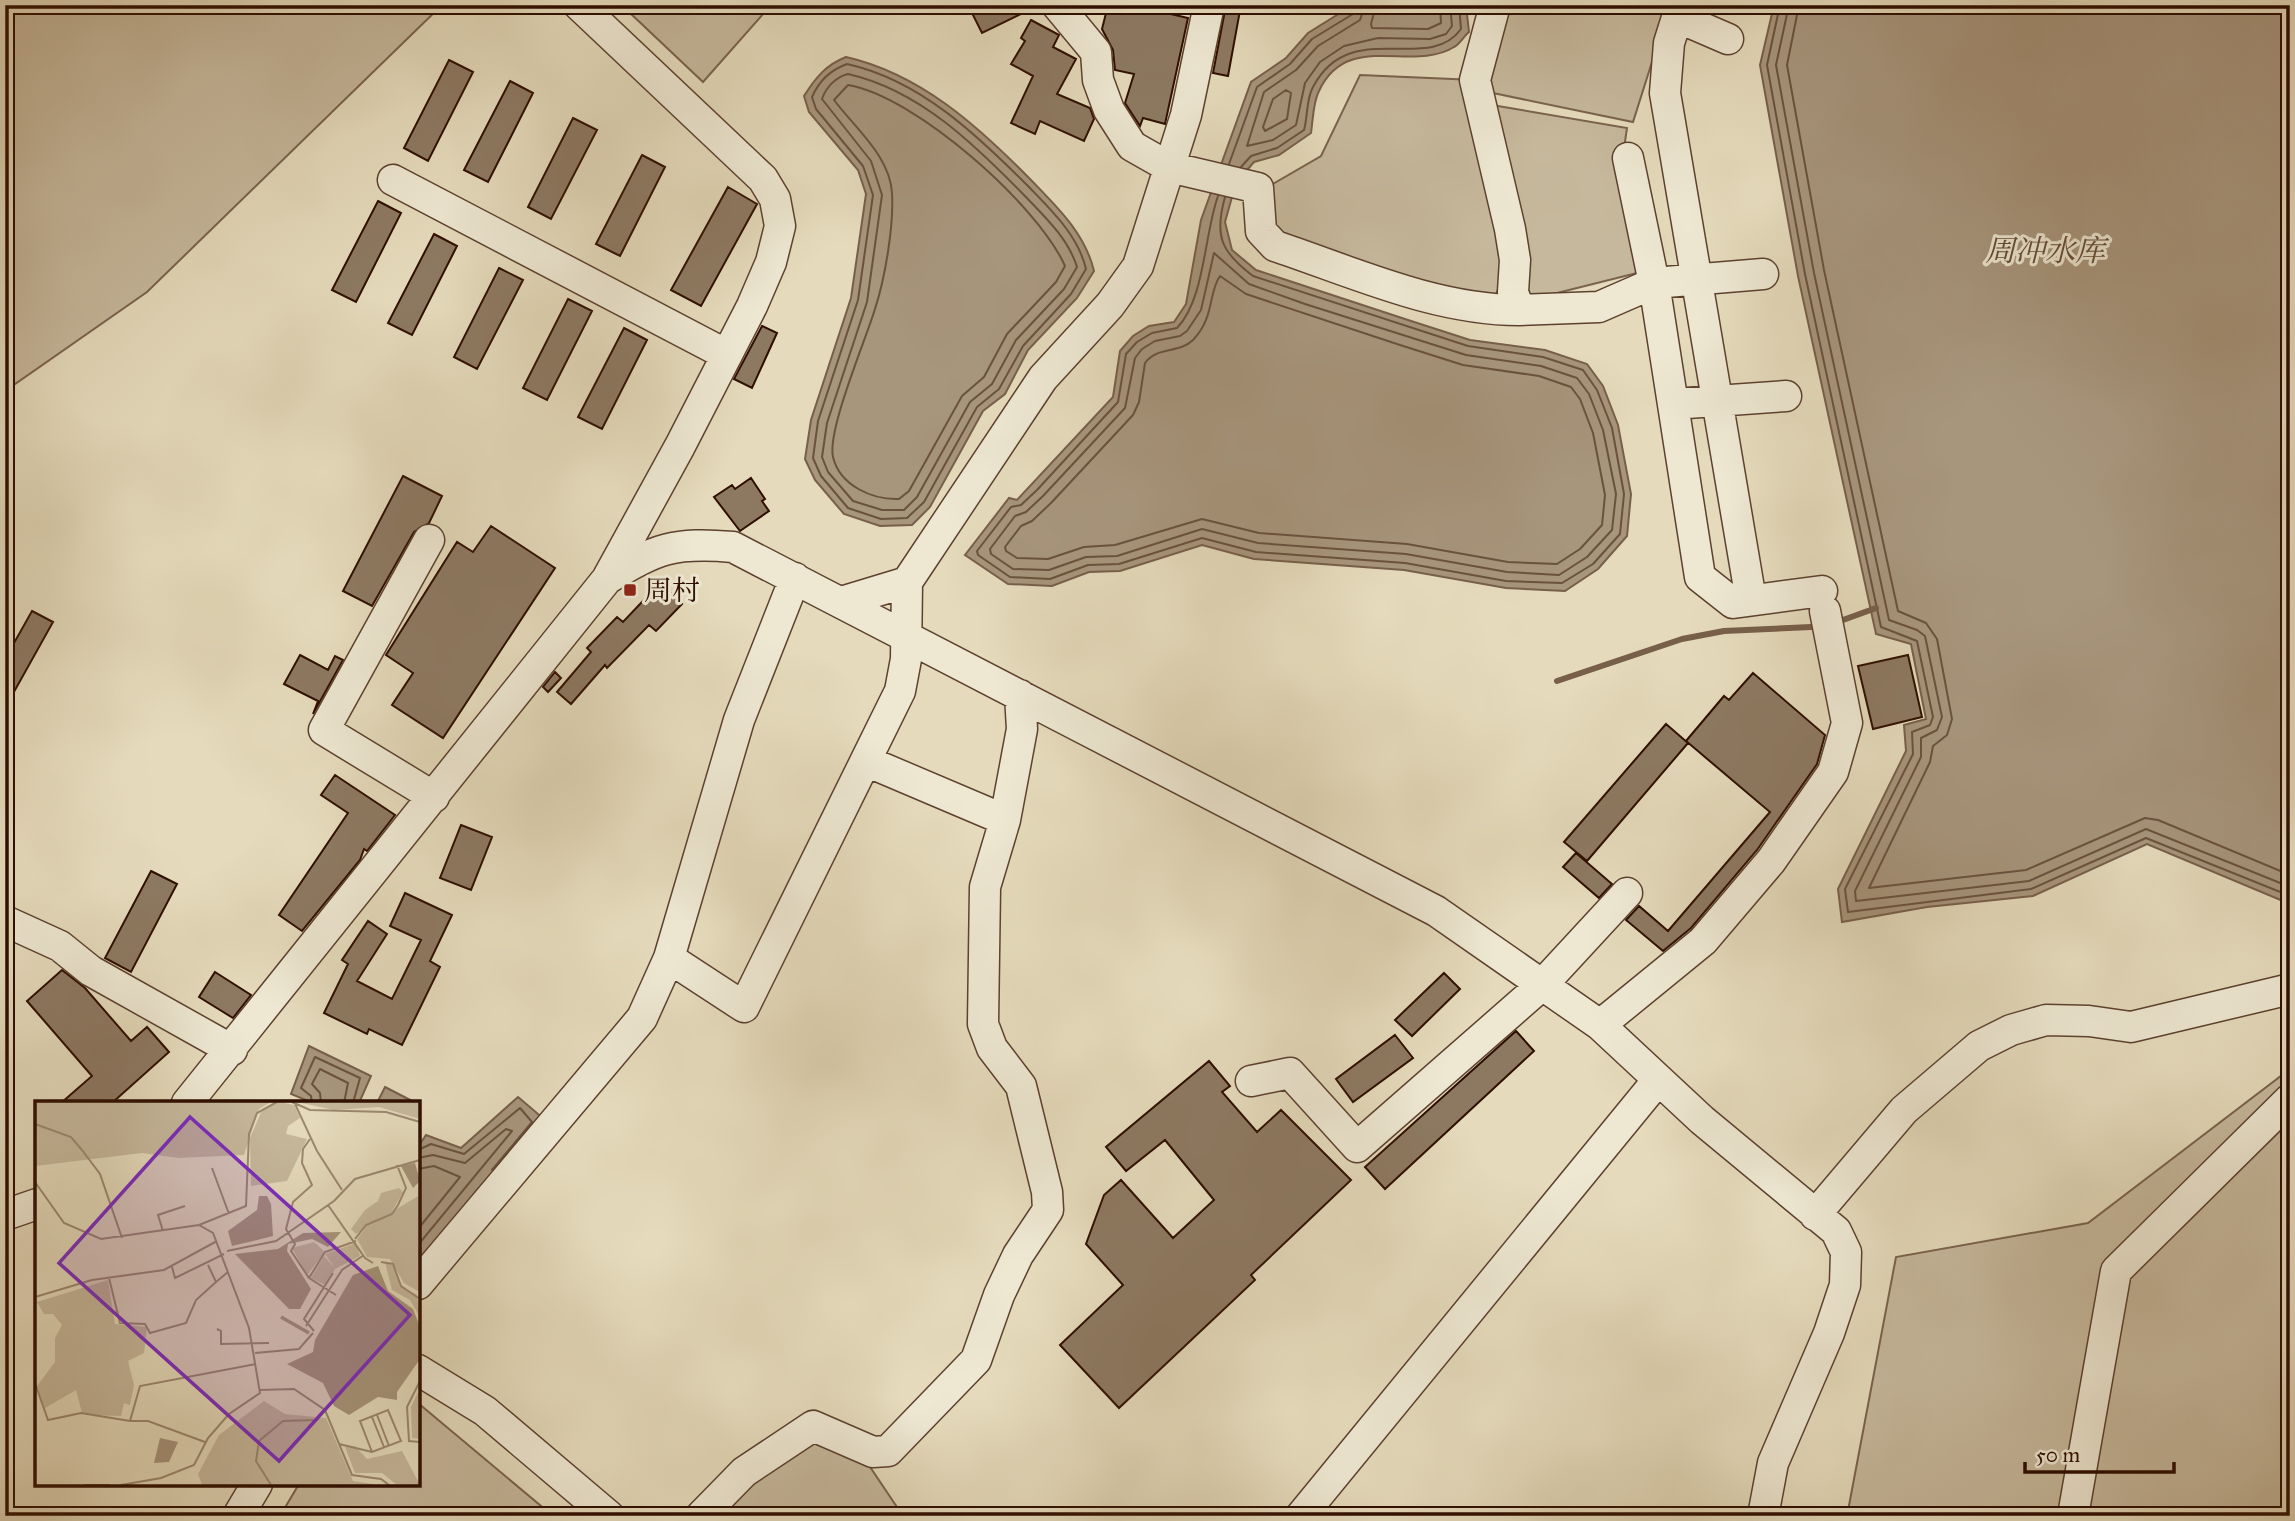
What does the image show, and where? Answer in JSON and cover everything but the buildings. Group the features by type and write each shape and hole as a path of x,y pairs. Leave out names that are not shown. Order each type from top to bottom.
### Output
{"street":[{"path":"189,1101 607,579 727,355 771,262 780,226 775,199 763,179 579,5"},
{"path":"1057,5 1096,52 1098,80 1109,110 1132,146 1169,167 1258,188 1261,231 1275,246 1439,300 1489,310 1599,307 1654,283 1763,274"},
{"path":"669,958 744,1007 900,691 906,659 907,582 1043,378 1110,305 1138,266 1186,115 1209,5"},
{"path":"1495,5 1475,80 1510,229 1515,260 1513,292 1519,310"},
{"path":"1728,39 1679,11 1669,43 1665,93 1751,600"},
{"path":"1600,1025 1703,941 1770,861 1833,772 1847,723 1824,601 1751,600 1733,603 1700,576 1654,283 1628,158"},
{"path":"393,180 727,355"},
{"path":"1673,404 1786,396"},
{"path":"429,540 324,730 434,797"},
{"path":"607,579 646,554 693,544 733,547 1436,911 1600,1025 1658,1080 1836,1231 1846,1252 1845,1285 1829,1333 1773,1463 1763,1516"},
{"path":"420,1282 642,1018 669,958 739,720 795,578"},
{"path":"841,602 907,582"},
{"path":"701,1516 744,1472 813,1426 873,1452 888,1451 976,1360 999,1295 1018,1255 1048,1210 1047,1192 1021,1086 992,1048 983,1024 985,887 1005,820 1022,729 1020,695"},
{"path":"866,761 1005,820"},
{"path":"1251,1082 1290,1073 1357,1147 1542,985 1627,893"},
{"path":"5,921 60,946 91,971 232,1050"},
{"path":"1815,1215 1904,1110 1979,1046 2011,1030 2046,1020 2090,1020 2131,1027 2290,989"},
{"path":"1301,1516 1658,1080"},
{"path":"2078,1516 2074,1510 2116,1271 2290,1099"},
{"path":"5,1215 35,1205"},
{"path":"420,1371 485,1411 609,1516"},
{"path":"238,1516 256,1486"}],"shaded area":[{"path":"5,5 442,5 147,292 5,391"},
{"path":"605,5 771,5 703,82 630,13"},
{"path":"1506,5 1670,5 1633,122 1488,92"},
{"path":"1360,75 1475,80 1508,259 1493,304 1280,241 1268,227 1266,188 1321,156"},
{"path":"1492,105 1627,128 1622,162 1645,271 1529,300"},
{"path":"2290,1069 2290,1516 1847,1516 1896,1257 2088,1223"},
{"path":"420,1405 553,1516 280,1516 298,1486 420,1486"},
{"path":"838,1435 868,1464 903,1516 708,1516 769,1460"}],"water":[{"path":"1353,5 1466,5 1469,32 1456,46 1438,54 1363,57 1346,62 1331,73 1317,95 1311,133 1279,155 1254,162 1236,183 1225,222 1232,250 1256,270 1470,340 1545,350 1587,364 1603,386 1618,425 1631,494 1627,536 1598,569 1565,591 1506,588 1404,570 1254,559 1202,545 1120,571 1089,572 1052,586 1008,584 965,555 1009,498 1017,500 1113,397 1120,351 1133,336 1149,326 1174,322 1186,304 1201,220 1251,82 1286,58 1308,33"},
{"name":"周冲水库","path":"1774,5 2290,5 2290,904 2147,844 2033,896 1927,907 1842,922 1838,889 1906,751 1904,725 1926,719 1911,644 1876,634 1798,276 1760,65"},
{"path":"846,57 873,65 924,89 969,122 1011,160 1060,211 1084,245 1094,271 1077,298 1028,350 1005,394 983,411 930,507 912,525 880,526 844,514 815,480 805,459 811,420 851,298 866,194 858,170 809,112 804,96 822,72"},
{"path":"309,1046 371,1076 360,1101 308,1101 291,1094"},
{"path":"385,1087 412,1101 378,1101"},
{"path":"518,1097 544,1119 420,1268 420,1144 426,1135 461,1148"}],"waterway":[{"path":"1843,620 1876,608"},
{"path":"1557,681 1682,639 1724,631 1811,627"}],"place":[{"name":"周村","path":"630,590"}]}
